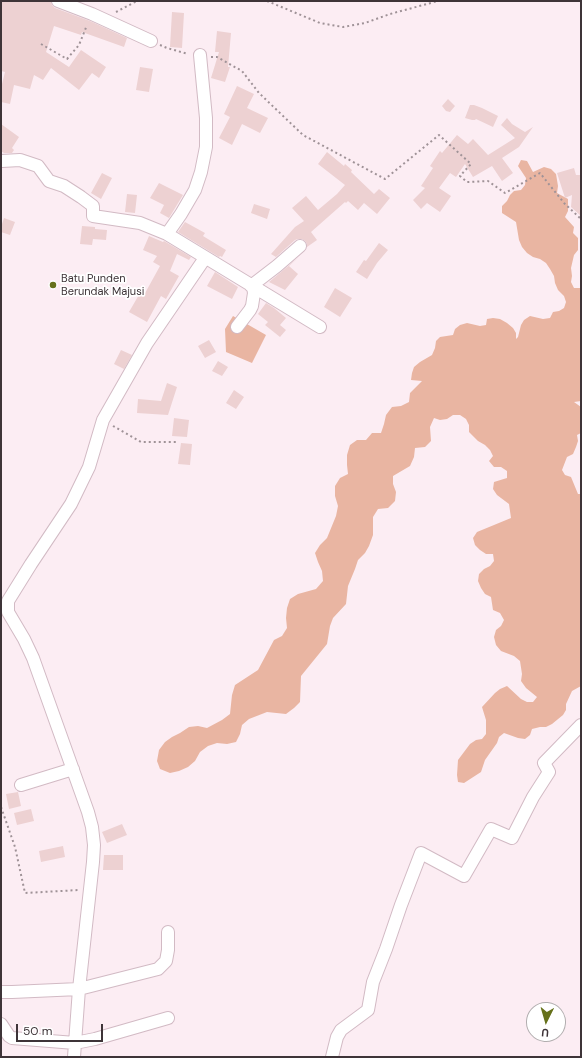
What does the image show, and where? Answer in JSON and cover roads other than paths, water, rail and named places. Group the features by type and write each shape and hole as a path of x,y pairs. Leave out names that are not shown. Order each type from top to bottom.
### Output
{"street":[{"path":"58,1 151,41"},
{"path":"167,234 195,190 201,172 206,147 206,118 200,56"},
{"path":"2,161 20,160 38,166 49,181 64,186 93,206 93,216 140,223 167,234 320,327"},
{"path":"252,286 300,246"},
{"path":"74,1057 79,989 94,845 92,827 33,658 24,639 10,617 8,601 72,504 89,467 104,420 147,343 205,258"},
{"path":"237,327 252,306 254,293 252,286"},
{"path":"332,1057 337,1037 341,1030 368,1010 373,982 400,905 421,853 464,876 490,829 512,838 533,797 549,772 544,763 581,726"},
{"path":"21,785 73,769"},
{"path":"1,992 79,989 158,969 166,961 168,950 168,932"},
{"path":"1,1024 12,1038 75,1043 95,1039 168,1018"}],"place":[{"name":"Batu Punden Berundak Majusi","path":"53,285"}]}
